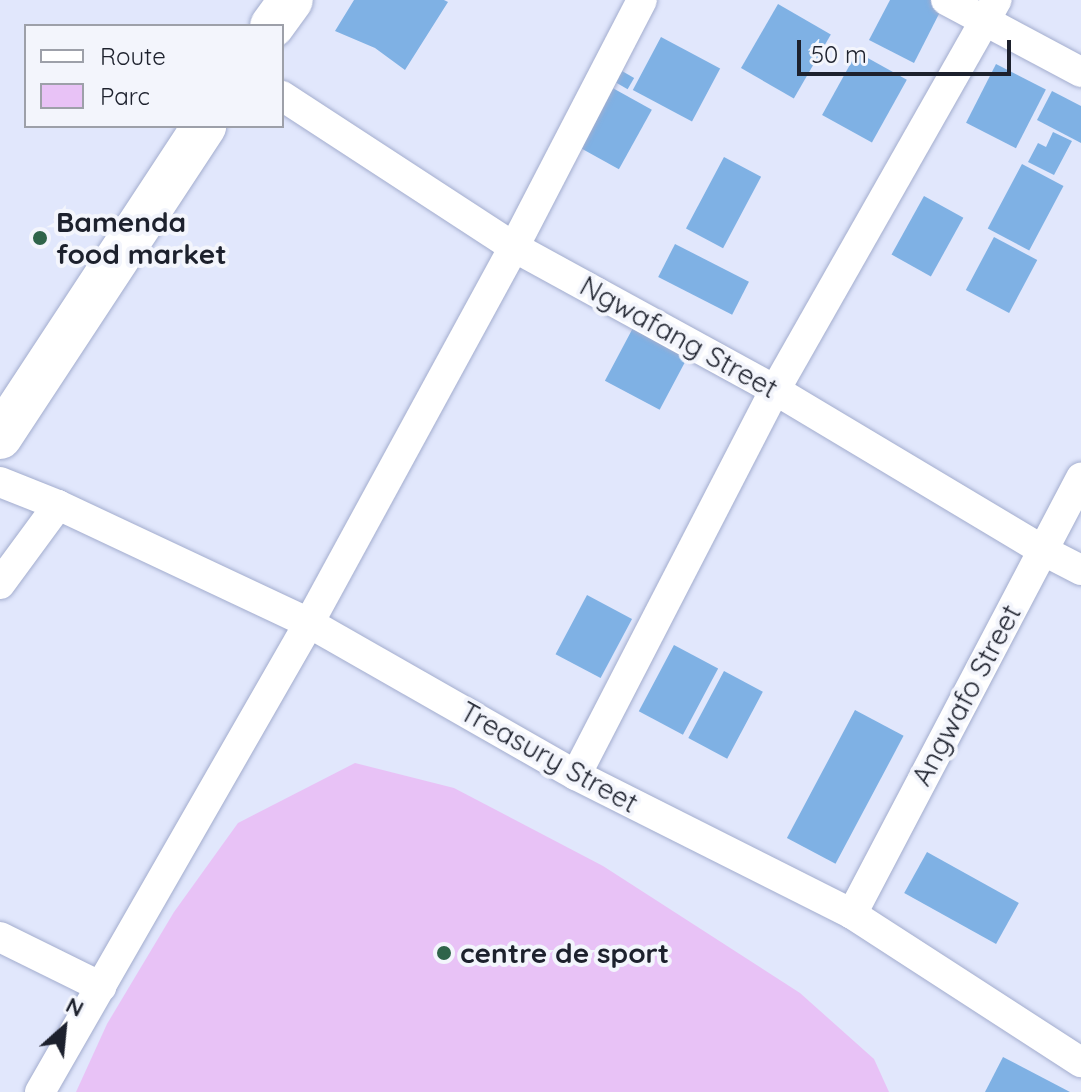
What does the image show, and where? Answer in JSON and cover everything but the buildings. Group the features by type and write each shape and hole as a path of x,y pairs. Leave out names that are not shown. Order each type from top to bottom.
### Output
{"highway":[{"path":"273,24 291,0"},
{"path":"0,437 203,128"}],"street":[{"path":"40,1092 309,623 514,247 642,0"},
{"path":"946,0 990,11 1081,72"},
{"path":"576,775 775,390 990,11"},
{"name":"Ngwafang Street","path":"284,97 514,247 775,390 1042,550 1081,570"},
{"name":"Angwafo Street","path":"852,914 1081,477"},
{"name":"Treasury Street","path":"0,482 58,505 309,623 576,775 852,914 1081,1062"},
{"path":"0,584 58,505"},
{"path":"0,937 101,987"}],"green space":[{"name":"centre de sport","path":"355,763 454,788 603,866 800,993 874,1059 889,1092 76,1092 107,1024 174,912 238,823"}],"place":[{"name":"Bamenda food market","path":"40,238"},
{"name":"centre de sport","path":"444,953"}]}
